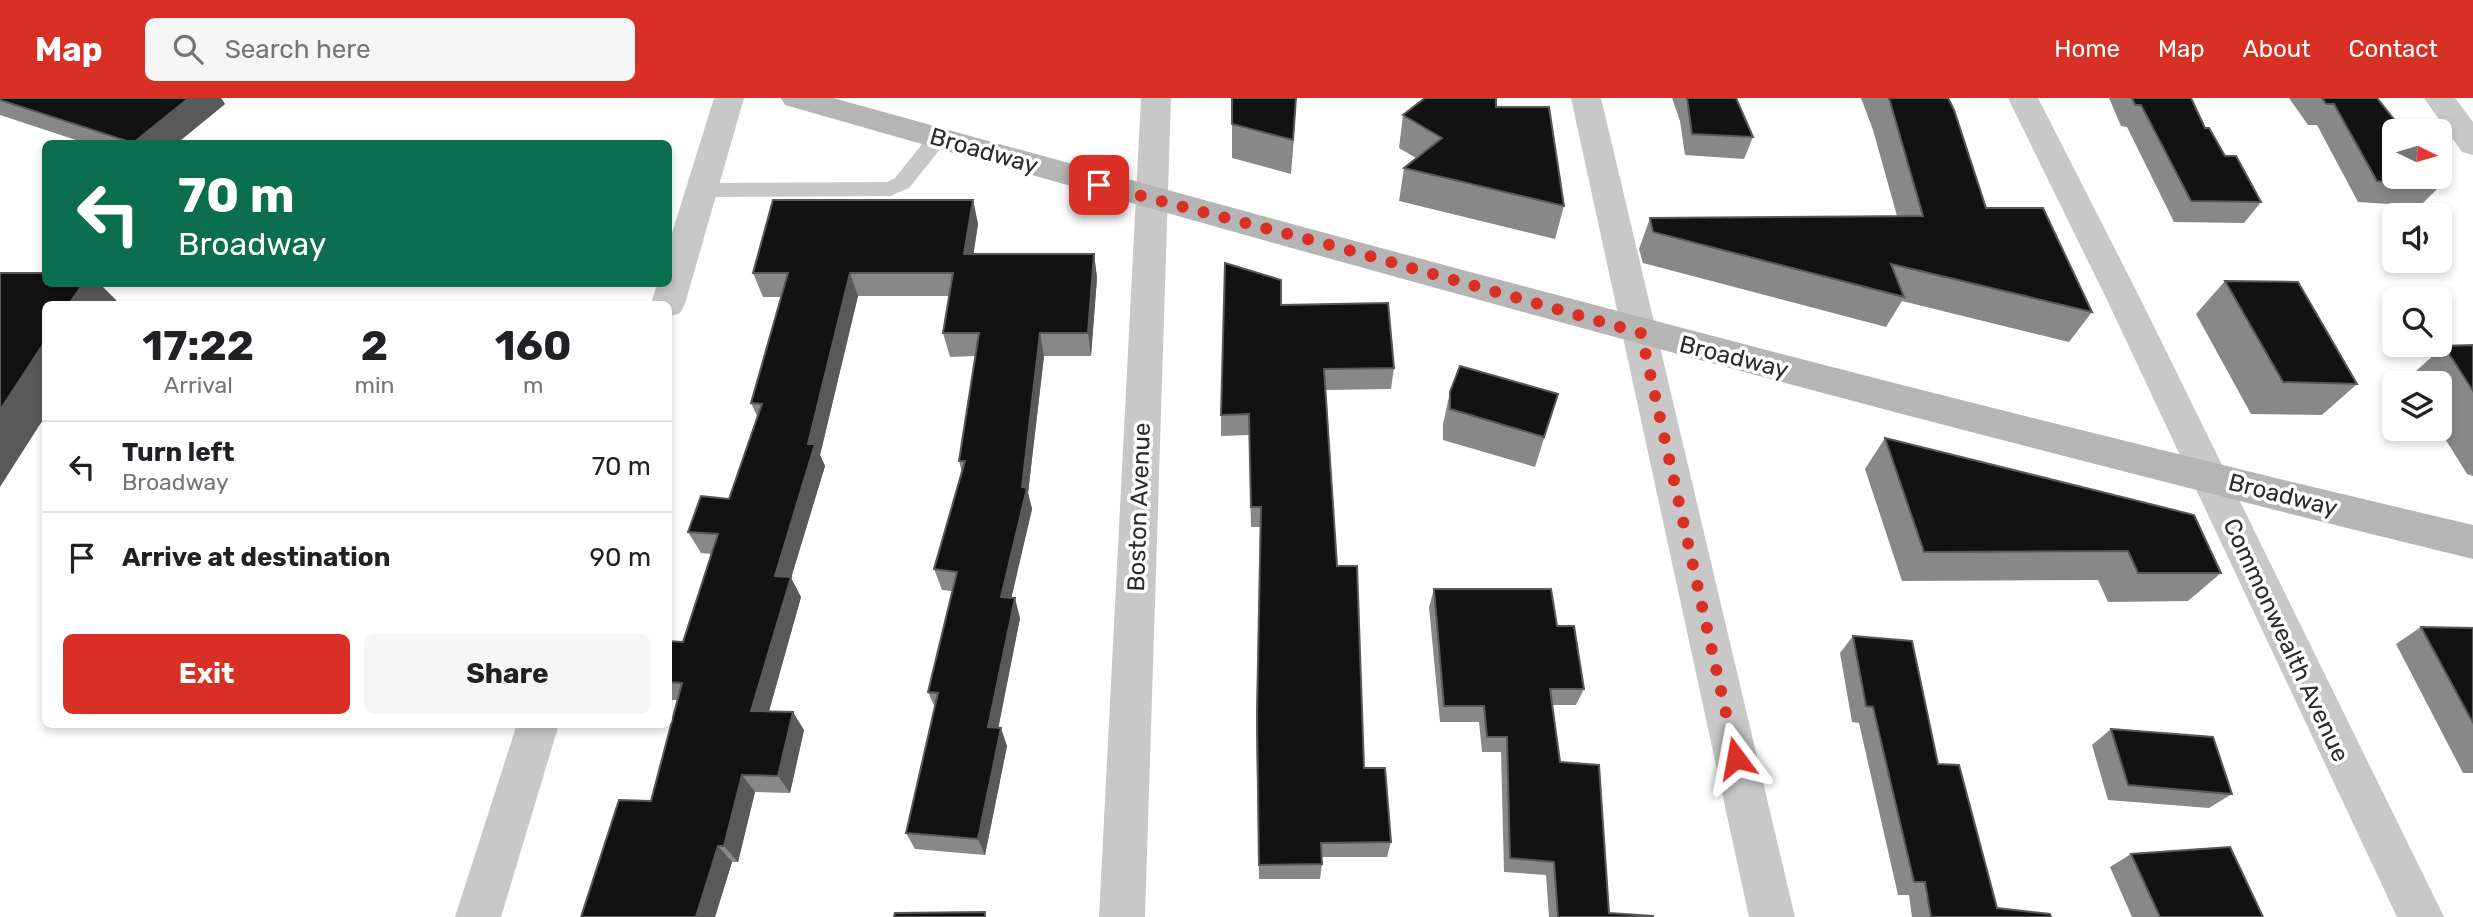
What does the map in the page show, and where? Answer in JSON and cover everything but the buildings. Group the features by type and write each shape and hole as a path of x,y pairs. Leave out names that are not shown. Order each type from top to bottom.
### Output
{"main road":[{"name":"Broadway","path":"796,98 1151,200 1334,246 1641,333 2473,542"}],"street":[{"path":"669,301 729,98"},
{"name":"Boston Avenue","path":"1122,917 1156,98"},
{"path":"1587,98 1772,917"},
{"name":"Commonwealth Avenue","path":"2023,98 2120,288 2295,662 2421,917"},
{"path":"2438,98 2473,144"},
{"path":"478,917 537,728"}],"lane":[{"path":"703,191 890,188 902,183 938,138"}],"route":[{"path":"1099,185 1334,246 1641,333 1736,758"}]}
